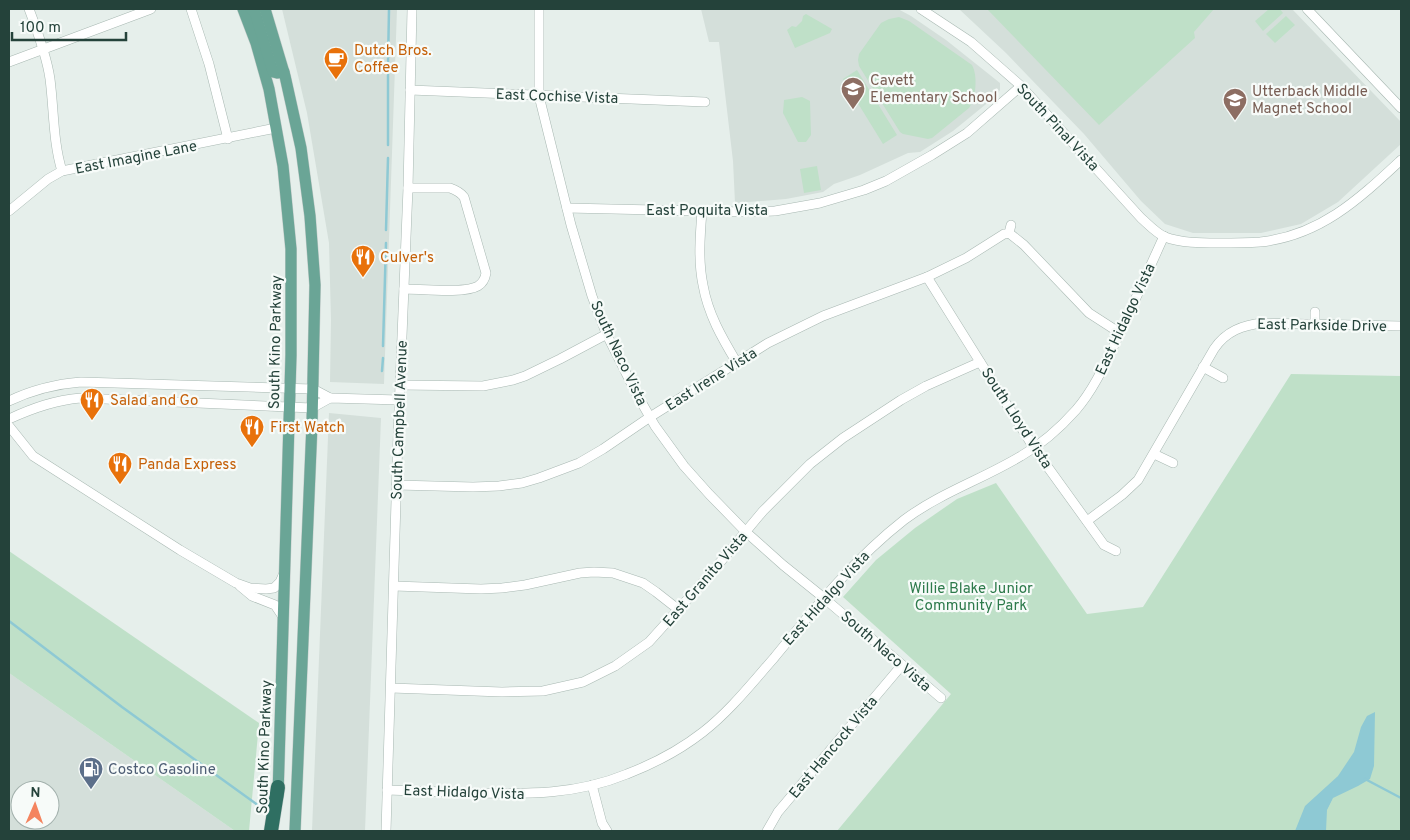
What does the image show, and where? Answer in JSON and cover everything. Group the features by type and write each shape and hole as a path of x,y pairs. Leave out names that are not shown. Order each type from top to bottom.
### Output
{"highway":[{"path":"271,831 278,787"}],"main road":[{"name":"South Kino Parkway","path":"243,9 263,66 276,128 283,166 290,239 292,310 290,406 276,831"},
{"path":"251,9 255,12 273,72 277,74 284,72"},
{"path":"265,9 284,72 301,148 312,238 315,285 313,389 295,831"},
{"path":"280,710 301,711"}],"street":[{"path":"29,9 50,77 56,148 62,171"},
{"path":"9,62 151,9"},
{"path":"192,9 209,64 228,138"},
{"name":"South Campbell Avenue","path":"386,831 399,400 408,188 412,9"},
{"name":"South Naco Vista","path":"539,9 539,96 567,208 592,296 607,334 634,391 684,466 746,532 941,698"},
{"name":"South Pinal Vista","path":"921,9 971,42 1021,86 1142,218 1164,236"},
{"path":"1307,9 1401,108"},
{"name":"East Poquita Vista","path":"567,208 744,212 775,211 820,203 878,184 932,155 967,133 1021,86"},
{"name":"East Cochise Vista","path":"410,90 705,102"},
{"name":"East Imagine Lane","path":"9,211 48,179 62,171 276,128"},
{"path":"1164,236 1198,242 1242,243 1260,242 1292,235 1318,225 1339,213 1401,160"},
{"path":"404,289 468,289 485,286 485,268 464,197 456,190 450,188 408,188"},
{"path":"702,212 700,248 702,284 707,303 721,336 737,363"},
{"name":"East Irene Vista","path":"397,485 498,486 529,481 579,463 603,450 650,417 768,343 823,316 927,277 966,258 1010,229 1013,235 1089,313 1120,333"},
{"name":"East Hidalgo Vista","path":"388,790 550,793 592,785 624,776 682,746 702,732 741,697 854,564 906,519 953,489 1001,467 1034,448 1054,433 1088,395 1096,383 1164,236"},
{"name":"South Lloyd Vista","path":"927,277 1034,448 1104,546 1116,551"},
{"path":"1315,312 1315,324"},
{"name":"East Parkside Drive","path":"1087,521 1131,488 1138,480 1219,341 1228,334 1246,325 1263,323 1401,326"},
{"path":"400,385 483,386 513,380 560,359 607,334"},
{"name":"East Granito Vista","path":"391,688 502,692 543,691 583,682 615,666 649,642 783,490 810,464 842,438 879,413 926,386 980,362"},
{"path":"1203,367 1223,378"},
{"path":"9,401 45,387 62,383 81,382 313,389 330,398 399,400"},
{"path":"9,418 49,402 64,399 81,398 312,408 330,398"},
{"path":"9,426 33,456 180,550 236,583 252,596 275,605 283,617"},
{"path":"1154,454 1173,463"},
{"path":"236,583 250,588 274,588 280,582 284,573"},
{"path":"394,586 502,588 526,585 580,573 613,573 643,583 679,610"},
{"name":"East Hancock Vista","path":"767,831 783,806 902,665"},
{"path":"592,785 602,823 607,831"}],"shaded area":[{"path":"282,9 397,9 384,384 330,382 329,243 307,113"},
{"name":"Cavett Elementary School","path":"701,9 898,9 946,40 1000,83 1000,90 996,96 953,131 920,152 908,153 860,175 834,184 823,192 786,199 735,203 733,161 719,42 709,42"},
{"name":"Utterback Middle Magnet School","path":"959,9 1292,9 1401,122 1401,144 1338,202 1301,224 1261,233 1193,233 1165,224 1141,201 1084,134 1006,53"},
{"path":"329,413 381,418 365,831 312,831"},
{"path":"9,673 235,831 9,831"}],"green space":[{"path":"987,9 1214,9 1194,32 1195,38 1099,125"},
{"path":"1269,9 1280,9 1283,13 1263,31 1255,21"},
{"path":"806,14 832,29 830,33 795,48 787,30 792,26 796,27"},
{"path":"1286,16 1295,25 1275,43 1266,34"},
{"path":"899,17 909,21 972,65 974,70 975,87 969,108 932,138 928,139 900,132 859,66 859,54 881,23"},
{"path":"857,70 897,135 883,144 843,79"},
{"path":"802,97 810,101 811,135 806,142 798,142 783,113 784,100"},
{"path":"817,166 821,190 804,193 800,169"},
{"name":"Willie Blake Junior Community Park","path":"1291,374 1401,376 1401,831 837,831 951,694 843,597 876,560 915,528 957,499 996,483 1087,614 1143,607"},
{"path":"9,551 259,723 249,831 235,831 9,673"}],"water":[{"path":"1375,712 1374,766 1370,779 1333,798 1327,810 1326,831 1295,831 1305,806 1338,776 1354,752 1361,727 1367,716"}],"waterway":[{"path":"388,145 389,9"},
{"path":"386,230 388,158"},
{"path":"383,346 386,243"},
{"path":"382,371 383,358"},
{"path":"9,621 122,707 259,806"},
{"path":"1365,779 1401,798"}],"place":[{"name":"Dutch Bros. Coffee","path":"336,80"},
{"name":"Cavett Elementary School","path":"853,110"},
{"name":"Utterback Middle Magnet School","path":"1235,121"},
{"name":"Culver's","path":"363,278"},
{"name":"Salad and Go","path":"92,421"},
{"name":"First Watch","path":"252,448"},
{"name":"Panda Express","path":"120,485"},
{"name":"Costco Gasoline","path":"91,790"}]}
